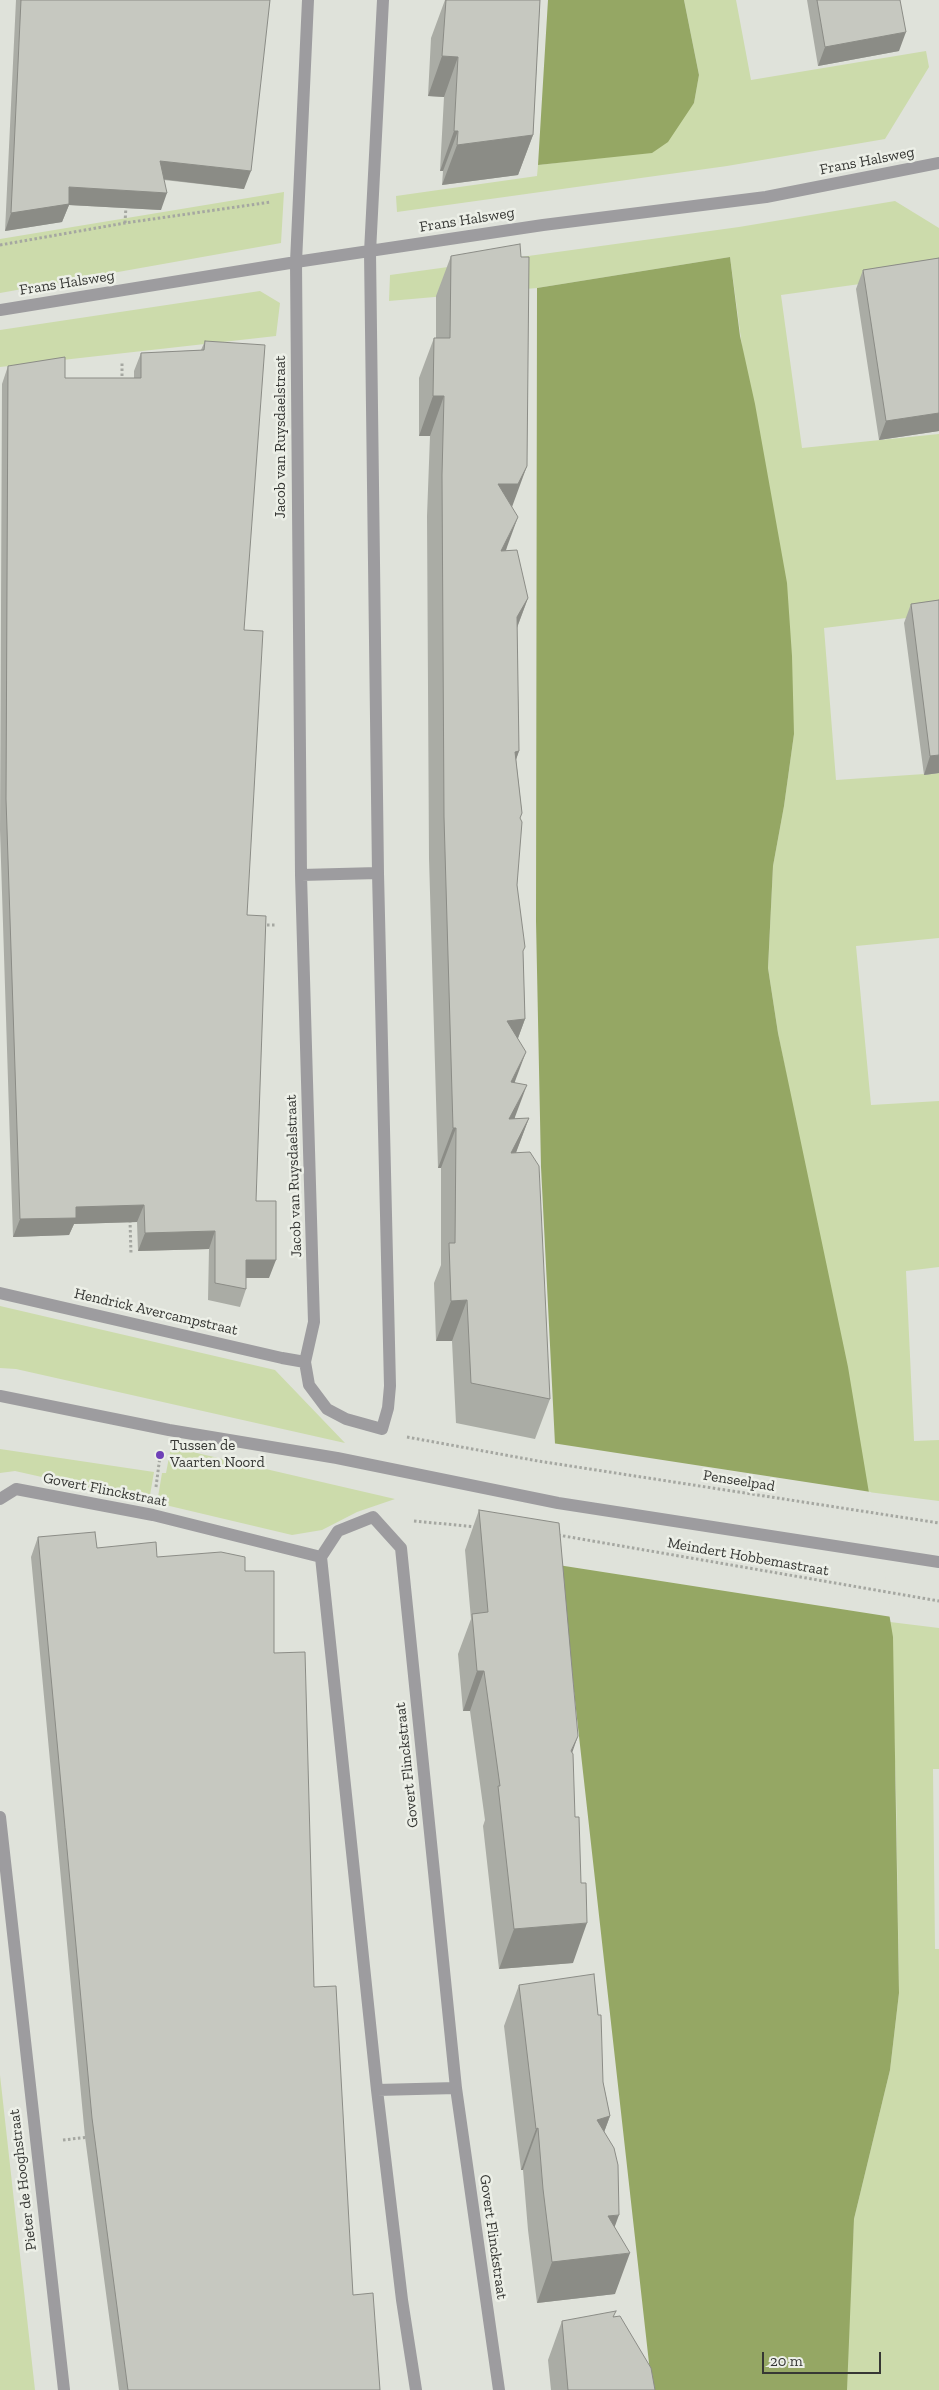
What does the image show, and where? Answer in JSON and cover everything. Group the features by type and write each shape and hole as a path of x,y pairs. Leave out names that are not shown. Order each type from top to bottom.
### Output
{"street":[{"name":"Jacob van Ruysdaelstraat","path":"308,0 301,198 296,262 301,875 314,1322 305,1362 309,1385 327,1409 346,1419 382,1429"},
{"path":"382,1429 388,1408 390,1386 378,873 370,252 383,0"},
{"name":"Frans Halsweg","path":"0,310 296,262 544,225 766,197 939,163"},
{"path":"301,875 378,873"},
{"name":"Hendrick Avercampstraat","path":"0,1293 305,1362"},
{"path":"0,1396 169,1430 337,1458 558,1503 937,1562"},
{"name":"Govert Flinckstraat","path":"0,1499 16,1489 153,1515 321,1557"},
{"path":"373,1517 338,1531 321,1557 377,2090 402,2300 416,2390"},
{"name":"Govert Flinckstraat","path":"373,1517 402,1548 456,2088 499,2390"},
{"name":"Pieter de Hooghstraat","path":"0,1817 64,2390"},
{"path":"377,2090 456,2088"}],"path":[{"path":"0,245 125,223 301,198"},
{"path":"125,223 126,204"},
{"path":"122,362 122,382"},
{"path":"254,924 302,926"},
{"path":"130,1215 131,1254"},
{"name":"Penseelpad","path":"382,1429 406,1437 538,1461 937,1523"},
{"path":"153,1515 160,1455"},
{"path":"373,1517 487,1528"},
{"name":"Meindert Hobbemastraat","path":"554,1534 938,1601"},
{"path":"35,2143 95,2136"}],"shaded area":[{"path":"548,0 684,0 699,75 694,103 668,142 652,153 538,165"},
{"path":"684,0 736,0 751,80 926,51 929,67 885,139 727,166 397,212 396,196 537,176 538,165 653,152 694,103 699,75"},
{"path":"284,192 281,243 0,293 0,239"},
{"path":"895,201 939,228 939,273 781,295 802,448 939,434 939,614 824,628 836,780 939,773 939,938 856,946 871,1105 939,1101 939,1267 906,1271 914,1441 939,1440 939,1501 868,1492 778,1033 768,968 773,866 794,734 730,257 537,288 389,301 390,275 739,227"},
{"path":"730,257 740,336 755,404 787,583 792,656 794,734 773,866 768,968 778,1033 848,1367 893,1637 899,1993 890,2070 854,2219 847,2390 652,2390 560,1566 577,1537 572,1483 555,1444 541,1167 536,921 537,288"},
{"path":"260,291 280,303 276,336 0,367 0,330"},
{"path":"0,1306 275,1370 345,1443 16,1369 0,1368"},
{"path":"171,1447 395,1499 357,1512 322,1530 292,1535 157,1503 162,1473 166,1473"},
{"path":"0,1449 154,1472 149,1501 15,1471 0,1473"},
{"path":"890,1622 939,1628 939,1769 933,1769 935,1949 939,1949 939,2390 847,2390 846,2383 854,2219 890,2070 899,1993 896,1789"},
{"path":"0,2075 35,2390 0,2390"}],"pier":[{"path":"552,1443 871,1492 892,1617 558,1565 574,1536 569,1484"}],"building":[{"path":"21,0 270,0 251,171 160,161 167,193 69,187 69,204 11,213"},
{"path":"446,0 540,0 533,135 457,145 458,131 454,131 458,57 442,56"},
{"path":"817,0 900,0 906,32 825,47"},
{"path":"520,244 521,257 529,257 527,466 518,484 498,484 518,517 501,551 517,550 528,598 517,617 519,751 515,752 522,813 520,818 522,822 517,885 525,947 523,951 525,1019 507,1021 526,1052 511,1082 527,1085 509,1119 529,1118 511,1153 530,1152 539,1166 550,1399 471,1383 467,1300 451,1301 449,1243 455,1243 456,1128 453,1128 444,817 442,475 444,396 433,396 434,338 450,338 451,256"},
{"path":"939,258 939,413 886,421 863,270"},
{"path":"205,341 265,345 244,630 263,631 247,915 266,916 256,1201 276,1201 276,1260 246,1260 246,1289 215,1283 215,1231 145,1233 144,1205 76,1207 76,1218 20,1219 6,799 8,366 65,357 65,378 141,378 141,353 204,350"},
{"path":"939,600 939,755 930,756 911,604"},
{"path":"479,1510 559,1523 578,1736 571,1751 573,1754 575,1817 579,1817 581,1883 586,1883 587,1923 514,1929 498,1786 500,1786 484,1671 477,1671 472,1614 488,1612"},
{"path":"95,1532 97,1548 156,1542 157,1557 221,1552 245,1557 245,1571 274,1571 274,1653 305,1652 314,1987 336,1986 353,2295 373,2293 380,2390 128,2390 92,2118 38,1537"},
{"path":"594,1974 598,2015 601,2015 603,2082 610,2116 597,2120 614,2148 618,2165 619,2215 608,2216 630,2253 552,2262 538,2128 536,2129 519,1985"},
{"path":"616,2311 613,2317 620,2316 651,2368 655,2390 568,2390 562,2321"}],"place":[{"name":"Tussen de Vaarten Noord","path":"160,1455"}]}
